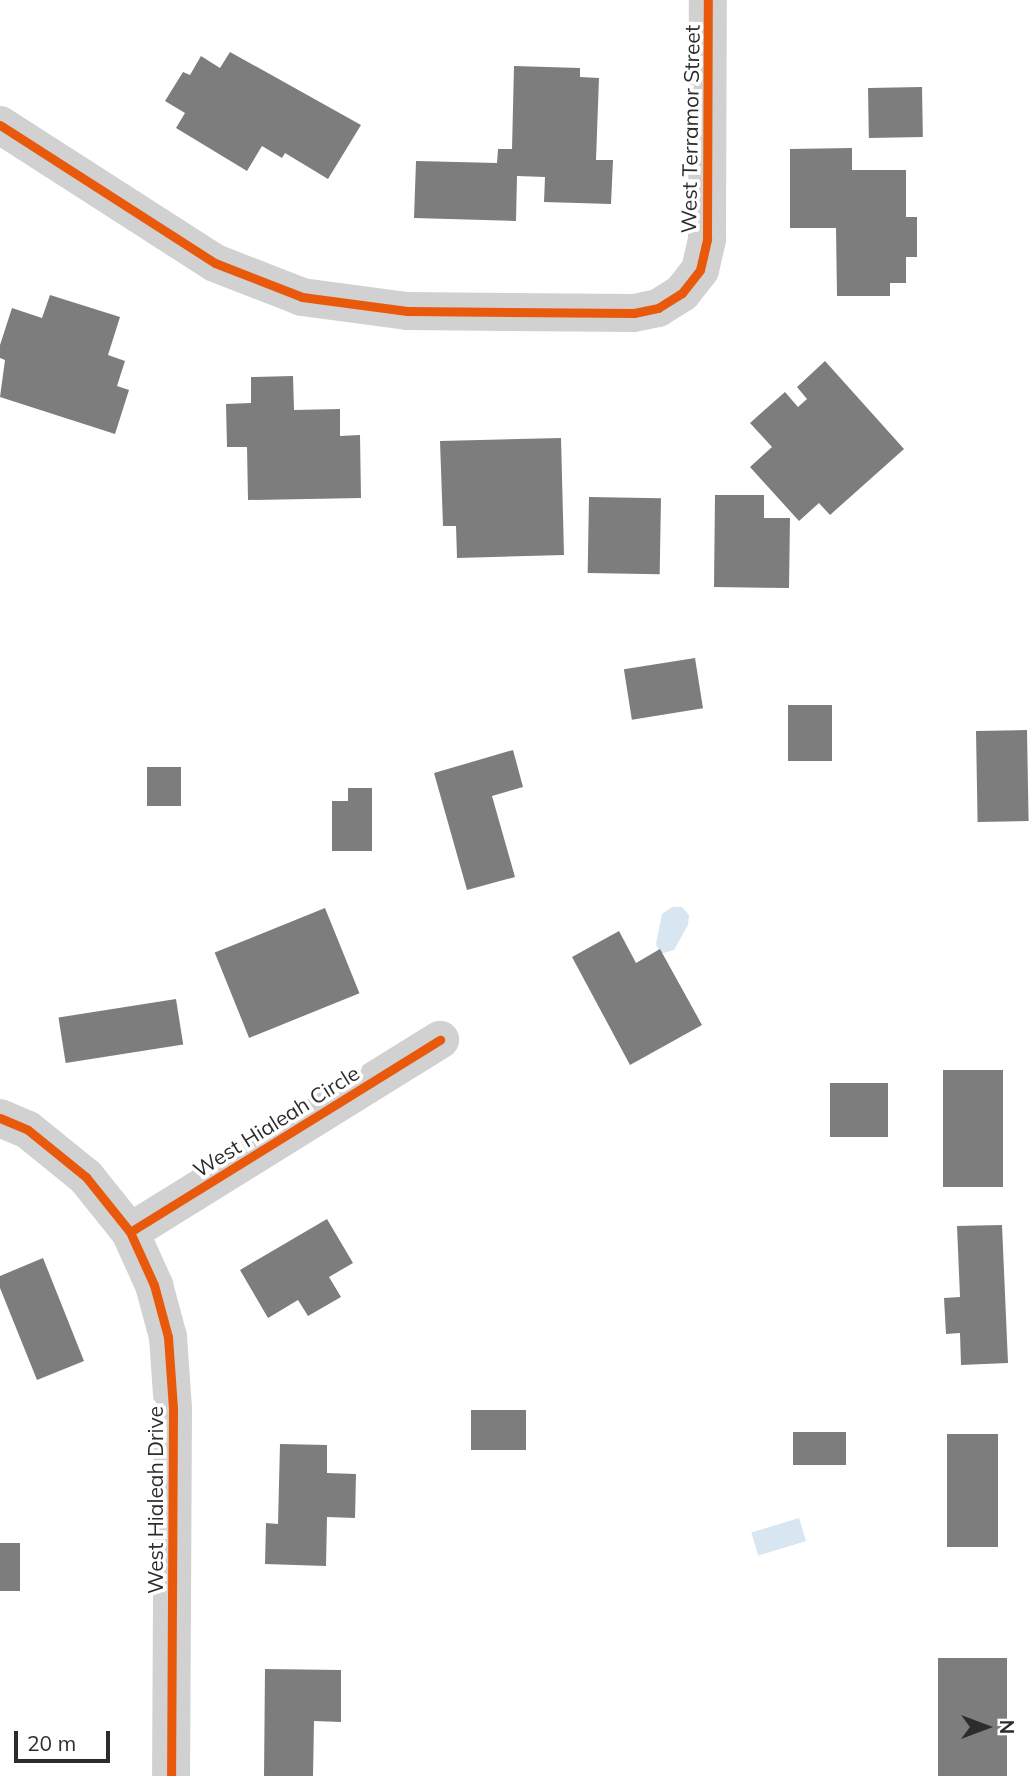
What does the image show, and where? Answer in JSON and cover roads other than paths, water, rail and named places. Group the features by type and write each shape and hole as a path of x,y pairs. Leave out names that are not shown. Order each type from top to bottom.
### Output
{"street":[{"name":"West Terramor Street","path":"0,125 215,263 302,297 407,311 634,313 658,307 682,293 700,270 707,239 708,0"},
{"name":"West Hialeah Circle","path":"130,1232 440,1040"},
{"name":"West Hialeah Drive","path":"0,1118 28,1130 86,1177 130,1232 154,1285 168,1337 173,1408 171,1776"}]}
